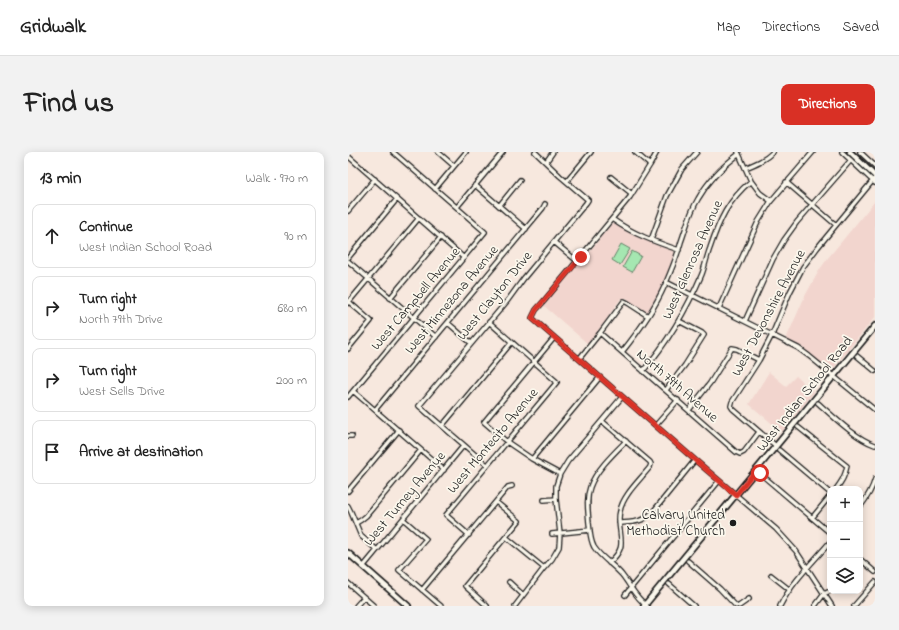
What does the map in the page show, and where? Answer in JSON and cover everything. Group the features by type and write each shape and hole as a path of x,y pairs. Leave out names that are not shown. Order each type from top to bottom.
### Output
{"main road":[{"path":"850,152 874,179"},
{"name":"West Indian School Road","path":"645,606 700,542 756,470 777,448 833,376 875,326"},
{"path":"348,553 408,606"}],"street":[{"path":"393,152 457,207 503,152"},
{"path":"438,152 454,166"},
{"path":"435,189 466,152"},
{"path":"535,152 566,181 591,152"},
{"path":"546,162 553,152"},
{"path":"634,152 650,165"},
{"path":"657,152 632,194 536,310 532,318 780,534 796,551 832,606"},
{"path":"651,240 667,196 682,169 696,152"},
{"path":"745,168 769,156 773,152"},
{"path":"719,308 758,222 771,201 813,152"},
{"path":"842,152 874,179"},
{"path":"860,152 875,166"},
{"path":"622,352 635,336 657,301 679,250 698,199 715,176 738,153 751,181 760,193 771,201"},
{"path":"348,156 464,258"},
{"path":"746,321 773,259 784,240 812,204 851,160"},
{"path":"611,177 632,194"},
{"path":"348,211 374,179"},
{"name":"West Devonshire Avenue","path":"759,432 733,409 731,406 732,402 759,360 772,335 790,292 803,268 818,247 874,179"},
{"path":"499,206 520,180"},
{"name":"West Clayton Drive","path":"442,426 419,406 508,300 524,278 588,200 566,181"},
{"name":"West Glenrosa Avenue","path":"643,371 661,349 679,321 702,273 719,222 730,203 751,181"},
{"path":"786,182 836,225"},
{"path":"476,185 526,229"},
{"path":"348,258 397,199"},
{"name":"West Minnezona Avenue","path":"375,410 526,229 545,204"},
{"name":"West Campbell Avenue","path":"348,398 485,232 457,207"},
{"path":"348,349 371,321 348,302 419,218"},
{"path":"612,219 637,234 679,250"},
{"path":"390,298 441,237"},
{"path":"554,242 577,261"},
{"path":"348,261 436,337"},
{"path":"666,282 800,349 875,410"},
{"path":"579,359 624,302 648,316"},
{"path":"666,390 685,365 704,335 679,321"},
{"path":"489,322 534,361"},
{"path":"448,323 471,343"},
{"name":"North 79th Avenue","path":"600,333 736,452 740,454 744,452 759,432"},
{"path":"554,338 484,422 507,442 560,474"},
{"path":"487,465 442,426 512,342"},
{"path":"689,410 710,383 732,348 759,360"},
{"path":"857,356 875,371"},
{"name":"West Montecito Avenue","path":"469,535 446,515 557,382 534,361"},
{"path":"532,458 600,377"},
{"path":"353,391 444,470"},
{"path":"515,606 557,552 560,542 560,533 556,486 560,474 568,461 622,397"},
{"path":"656,425 678,400"},
{"path":"818,403 853,432 867,442 875,445"},
{"path":"602,421 651,464 622,503 619,512 622,544 616,556 609,563"},
{"path":"798,427 847,466 845,475 838,486"},
{"path":"348,491 399,430"},
{"path":"759,432 827,490"},
{"path":"626,441 593,480 590,488 588,508 590,530 593,545 598,552 623,576 645,606"},
{"name":"West Turney Avenue","path":"363,566 464,446"},
{"path":"356,522 366,516 421,450"},
{"path":"620,523 639,522 645,519 652,513 695,460"},
{"path":"605,464 610,468"},
{"path":"756,470 827,530"},
{"path":"863,504 868,498 875,479"},
{"path":"625,595 718,481"},
{"path":"422,590 508,487 512,486"},
{"path":"544,500 556,499"},
{"path":"812,518 827,500"},
{"path":"487,606 465,586 519,521 496,502"},
{"path":"348,506 356,522 360,536 377,550"},
{"path":"348,519 353,516"},
{"path":"403,519 426,539 399,570 422,590 435,604 441,606"},
{"path":"552,534 590,530"},
{"path":"506,537 544,568"},
{"path":"780,606 790,590 827,546"},
{"path":"654,552 657,555"},
{"path":"688,561 720,588 736,606"},
{"path":"863,562 875,572"},
{"path":"771,575 790,590"},
{"path":"509,582 524,595"},
{"path":"854,606 875,582"},
{"path":"348,583 374,606"},
{"path":"669,584 694,606"},
{"path":"815,606 824,594 827,592"},
{"path":"356,606 364,597"},
{"path":"739,606 749,599"}],"shaded area":[{"path":"875,201 875,317 831,371 799,346 786,339 805,296 820,269"},
{"path":"612,224 615,224 633,235 673,251 675,254 658,294 648,311 645,311 630,302 627,298 621,298 609,317 588,344 543,305"},
{"path":"769,372 786,386 796,376 814,392 782,432 749,404"}],"green space":[{"path":"621,244 630,249 620,265 612,260"},
{"path":"632,251 641,256 632,272 623,267"}],"place":[{"name":"Calvary United Methodist Church","path":"733,523"}],"route":[{"path":"581,257 536,310 532,318 656,425 718,481 736,495 756,470 760,473"}]}
